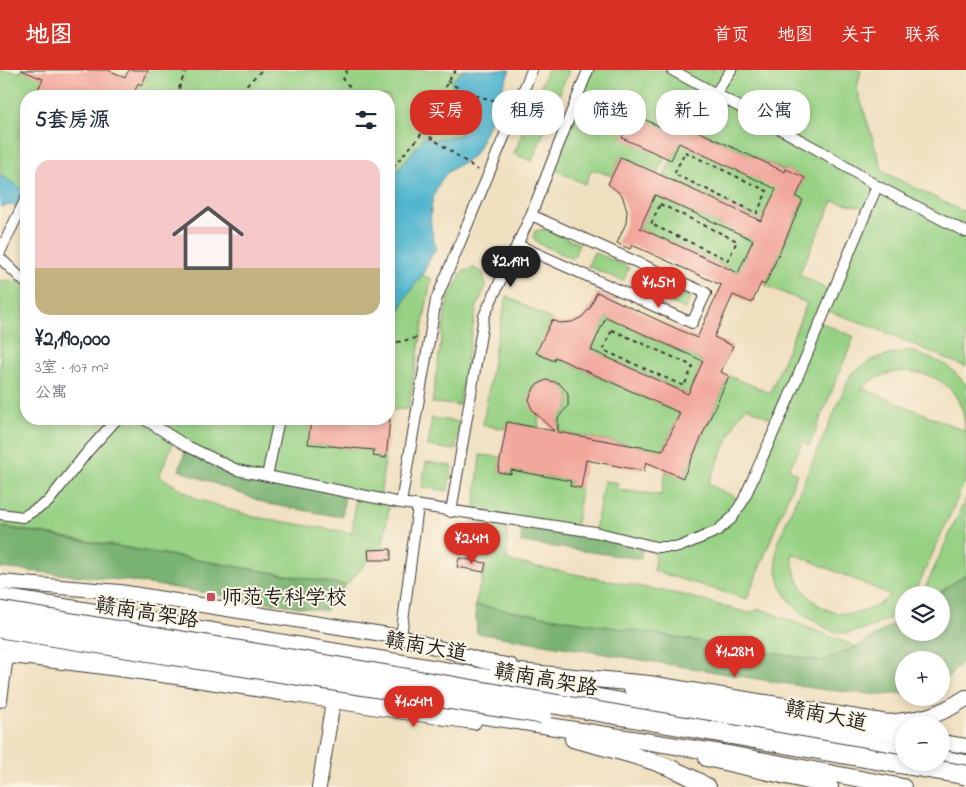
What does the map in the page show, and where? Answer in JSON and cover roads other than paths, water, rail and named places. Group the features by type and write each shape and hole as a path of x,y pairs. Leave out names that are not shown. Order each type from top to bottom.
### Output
{"highway":[{"name":"赣南高架路","path":"0,611 370,672 966,775"},
{"name":"赣南高架路","path":"0,628 712,742 966,786"}],"main road":[{"name":"赣南大道","path":"0,597 895,743"},
{"path":"2,650 506,720 734,755 903,787"},
{"path":"393,662 556,674 650,684 888,723 918,719 946,712 966,698"},
{"path":"506,720 657,762 692,777 708,787"},
{"path":"950,760 966,763"}],"street":[{"path":"401,503 436,300 532,70"},
{"path":"451,512 484,316 531,215 588,70"},
{"path":"672,70 712,90"},
{"path":"717,90 731,70"},
{"path":"728,99 822,152 877,186 966,232"},
{"path":"154,425 181,442 237,470 451,512 522,520 595,532 656,547 679,547 717,531 732,518 743,501 788,400 877,186"},
{"path":"0,252 20,211"},
{"path":"518,245 692,323 706,293 531,215"},
{"path":"0,258 20,277"},
{"path":"0,514 23,517 48,502 88,451 112,425"},
{"path":"267,476 278,425"},
{"path":"401,637 418,506"},
{"path":"0,582 120,592 401,637 505,665 739,710 895,743"},
{"path":"0,700 2,650 732,763 831,787"},
{"path":"505,665 601,672 880,714 916,715 949,703 966,689"},
{"path":"319,787 333,702"},
{"path":"950,743 966,746"}],"water":[{"path":"464,70 510,70 502,90 492,90 492,114 474,155 448,172 436,189 431,208 431,228 436,247 422,275 405,299 395,322 395,174 425,136 432,140 459,135 482,135 482,90 454,90 452,81"},
{"path":"0,175 20,187 20,208 11,205 0,207"}],"place":[{"name":"师范专科学校","path":"211,597"}]}
